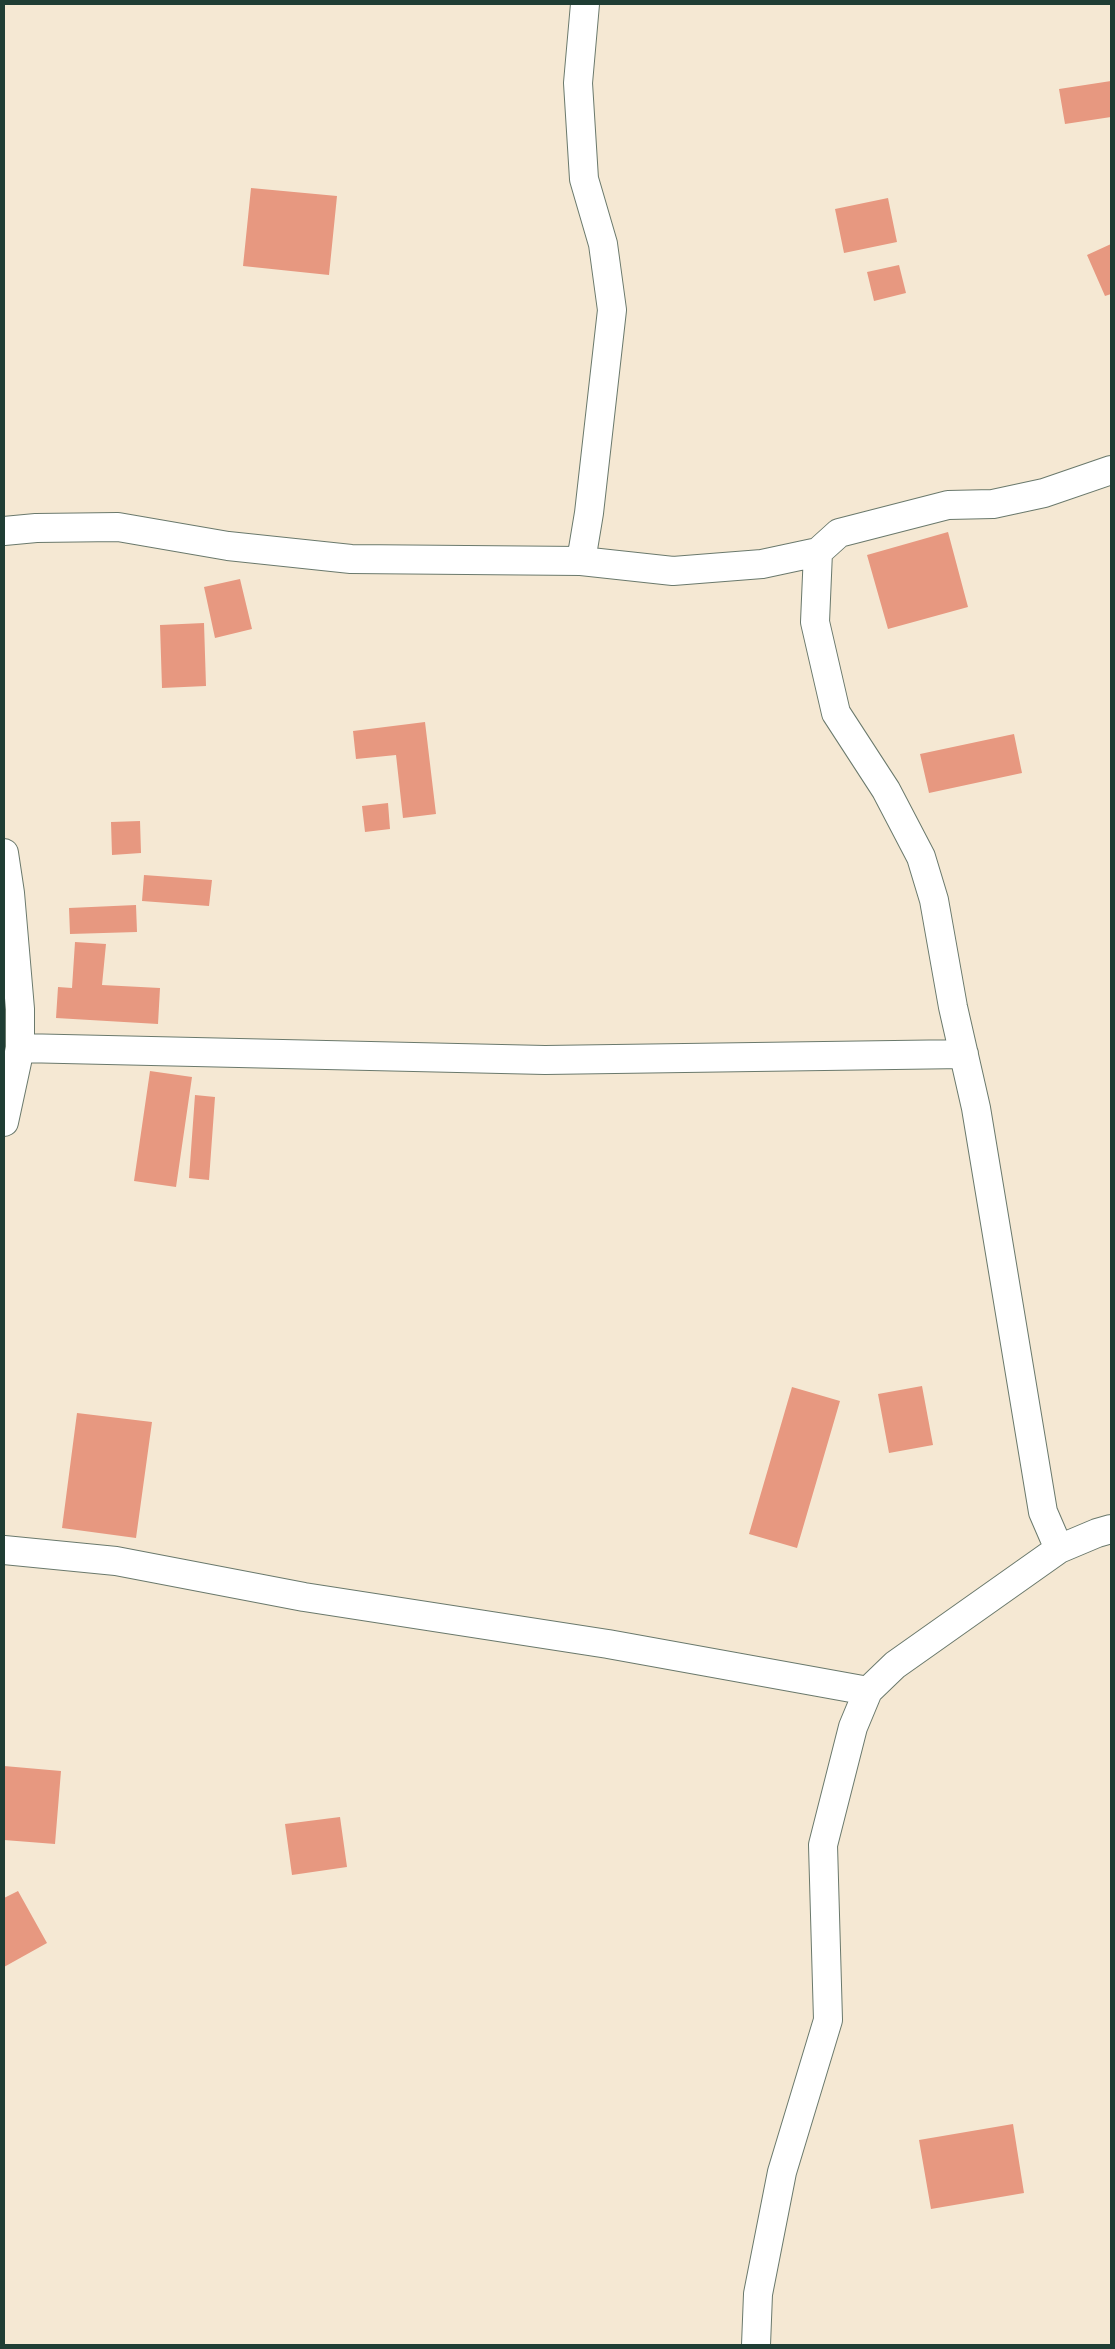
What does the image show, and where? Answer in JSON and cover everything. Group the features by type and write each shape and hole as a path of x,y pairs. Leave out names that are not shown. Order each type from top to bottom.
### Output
{"street":[{"path":"581,561 589,514 612,310 603,244 584,180 578,83 585,4"},
{"path":"4,531 36,528 118,526 228,546 350,559 581,561 673,571 762,564 818,552 839,532 948,504 993,504 1044,492 1111,470"},
{"path":"818,552 815,622 836,713 886,790 921,857 934,900 953,1007 976,1108 1043,1512 1059,1549"},
{"path":"4,853 10,893 20,1009 20,1048 4,1122"},
{"path":"20,1048 545,1060 964,1054"},
{"path":"756,2345 758,2294 782,2172 828,2020 823,1845 853,1727 868,1691 895,1665 1059,1549 1097,1532 1111,1529"},
{"path":"4,1550 116,1561 304,1597 608,1644 868,1691"}],"building":[{"path":"1111,81 1111,117 1065,124 1059,89"},
{"path":"251,188 337,196 329,275 243,266"},
{"path":"888,198 897,242 844,253 835,209"},
{"path":"1111,244 1111,294 1105,296 1087,255"},
{"path":"899,265 906,293 874,301 867,272"},
{"path":"948,532 968,607 888,629 867,555"},
{"path":"240,579 252,629 215,638 204,587"},
{"path":"204,623 206,686 162,688 160,625"},
{"path":"425,722 436,814 403,818 396,755 356,759 353,731"},
{"path":"1014,734 1022,773 929,793 920,754"},
{"path":"388,803 390,829 365,832 362,806"},
{"path":"140,821 141,853 112,855 111,822"},
{"path":"144,875 212,880 209,906 142,901"},
{"path":"136,905 137,932 70,934 69,908"},
{"path":"75,942 106,944 102,985 160,988 158,1024 56,1018 58,987 72,988"},
{"path":"150,1071 192,1077 176,1187 134,1181"},
{"path":"195,1095 215,1097 209,1180 189,1178"},
{"path":"922,1386 933,1445 889,1453 878,1394"},
{"path":"792,1387 840,1401 797,1548 749,1534"},
{"path":"77,1413 152,1422 136,1538 62,1528"},
{"path":"4,1766 61,1771 55,1844 4,1840"},
{"path":"340,1817 347,1867 292,1875 285,1824"},
{"path":"18,1891 47,1943 4,1967 4,1898"},
{"path":"1013,2124 1024,2193 931,2209 919,2140"}]}
